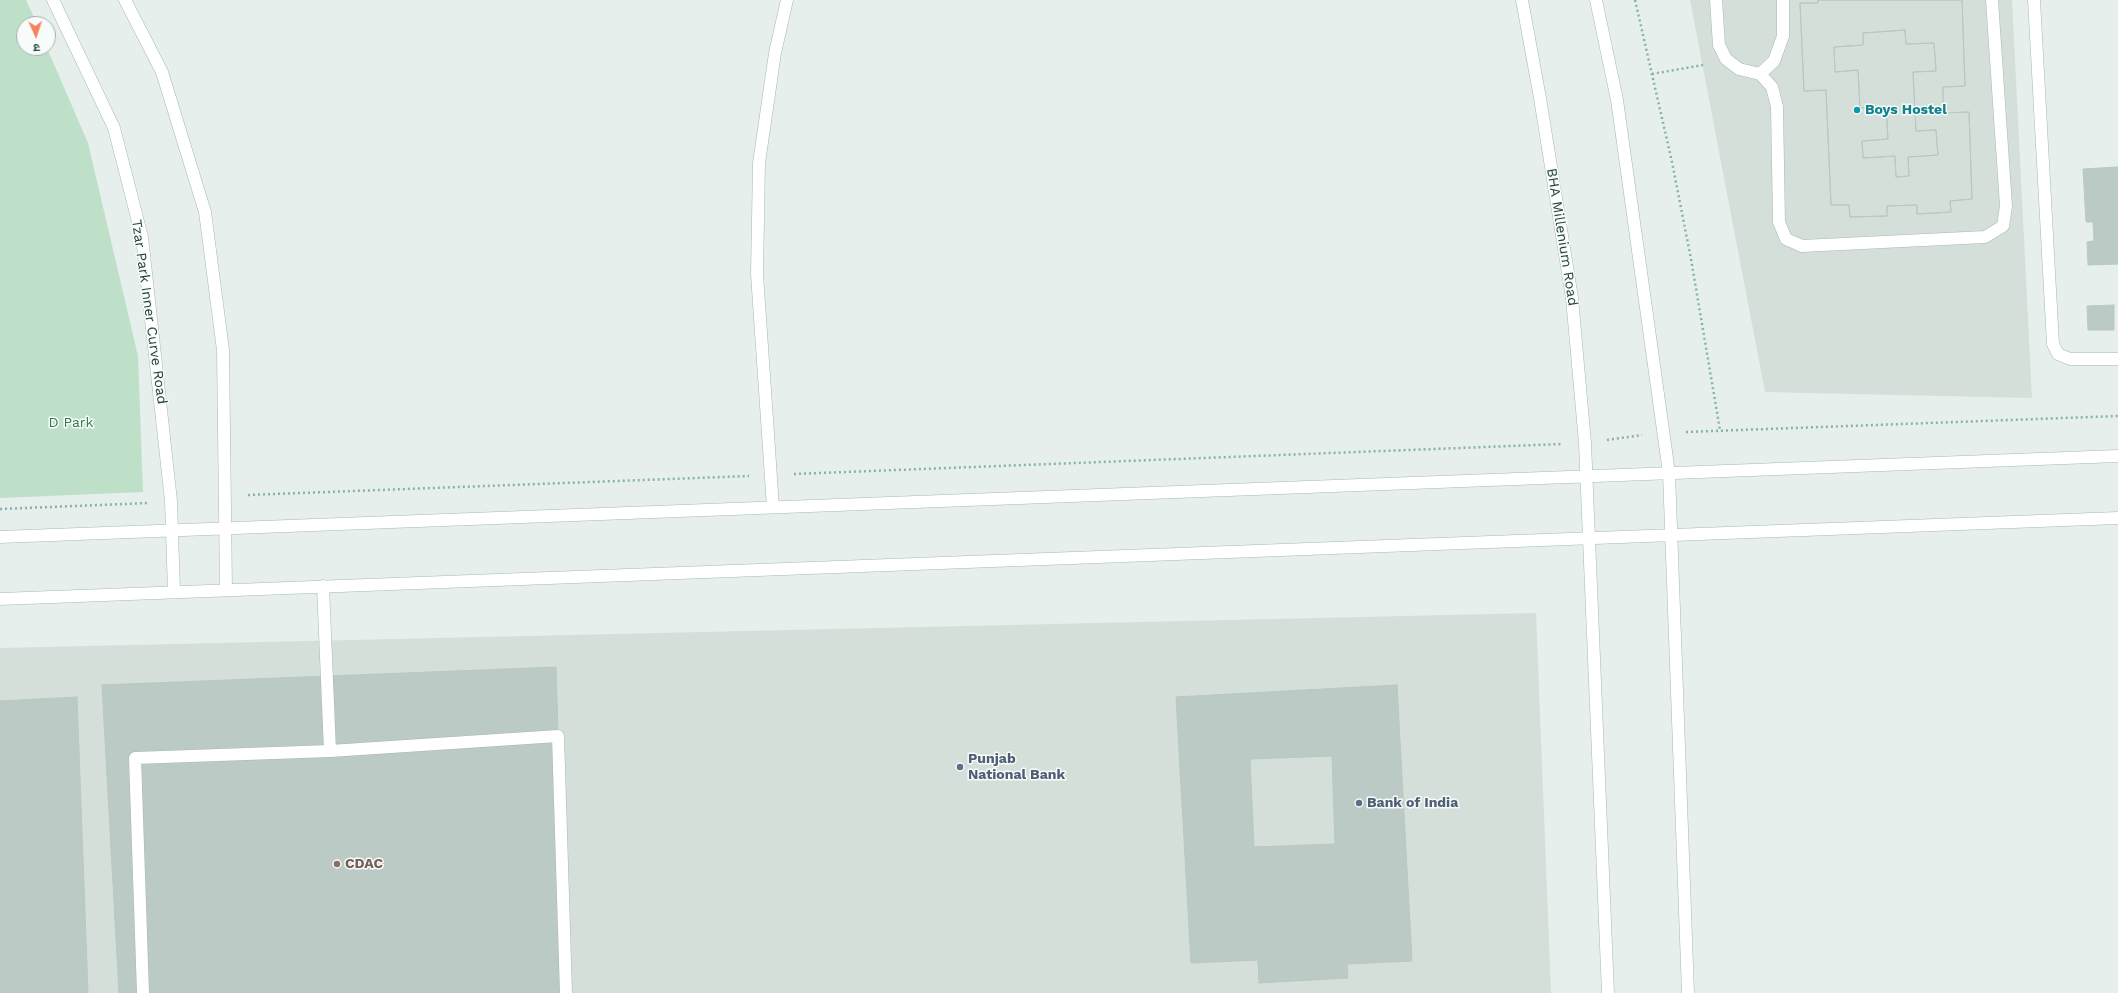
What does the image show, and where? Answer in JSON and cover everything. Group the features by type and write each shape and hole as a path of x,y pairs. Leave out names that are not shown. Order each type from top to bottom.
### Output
{"street":[{"name":"Tzar Park Inner Curve Road","path":"53,0 114,128 142,237 171,501 174,592"},
{"path":"125,0 162,72 205,212 223,350 226,589"},
{"path":"773,507 757,274 759,164 775,53 787,0"},
{"name":"BHA Millenium Road","path":"1522,0 1540,98 1572,298 1588,476 1608,993"},
{"path":"1596,0 1617,100 1669,473 1688,993"},
{"path":"1716,0 1719,45 1727,60 1739,69 1760,74 1772,86 1777,107 1779,222 1786,239 1802,246 1985,237 2003,226 2006,206 1992,0"},
{"path":"1760,74 1774,61 1783,36 1782,0"},
{"path":"2034,0 2053,344 2058,354 2070,359 2118,359"},
{"path":"0,537 2118,456"},
{"path":"0,599 226,589 2118,518"},
{"path":"323,586 330,751"},
{"path":"143,993 135,758 330,751 558,736 566,993"}],"path":[{"path":"1636,0 1672,162 1691,259 1720,430"},
{"path":"1652,74 1727,60"},
{"path":"224,496 1585,443 1663,432 2118,416"},
{"path":"0,509 171,501"}],"shaded area":[{"path":"1690,0 2012,0 2032,398 1765,392"},
{"path":"1536,613 1551,993 0,993 0,648"}],"green space":[{"name":"D Park","path":"0,0 26,0 33,16 16,16 16,56 50,56 88,143 138,356 143,492 0,498"}],"building":[{"name":"Boys Hostel","path":"1818,0 1962,0 1965,86 1943,87 1943,113 1969,112 1972,199 1950,201 1951,212 1917,214 1917,205 1887,206 1887,216 1850,217 1849,205 1831,205 1826,90 1804,91 1800,3 1818,3","holes":["1905,30 1906,44 1934,43 1936,71 1913,72 1916,131 1936,130 1938,155 1908,157 1909,176 1896,177 1895,156 1863,158 1862,141 1888,139 1886,107 1860,108 1858,70 1835,72 1834,47 1863,45 1863,33"]},
{"name":"Boys Hostel","path":"1818,0 1962,0 1965,86 1943,87 1943,113 1969,112 1972,199 1950,201 1951,212 1917,214 1917,205 1887,206 1887,216 1850,217 1849,205 1831,205 1826,90 1804,91 1800,3 1818,3"},
{"path":"1905,30 1906,44 1934,43 1936,71 1913,72 1916,131 1936,130 1938,155 1908,157 1909,176 1896,177 1895,156 1863,158 1862,141 1888,139 1886,107 1860,108 1858,70 1835,72 1834,47 1863,45 1863,33"},
{"path":"2118,167 2118,264 2088,265 2087,242 2094,241 2093,222 2086,222 2083,169"},
{"path":"2114,305 2114,330 2088,330 2087,306"},
{"name":"CDAC","path":"556,667 566,993 119,993 102,685"},
{"path":"1397,685 1412,961 1347,964 1348,978 1259,983 1258,960 1191,963 1176,697","holes":["1332,756 1335,844 1254,847 1250,759"]},
{"path":"77,697 88,993 0,993 0,701"}],"place":[{"name":"Boys Hostel","path":"1857,110"},
{"name":"Punjab National Bank","path":"960,767"},
{"name":"Bank of India","path":"1359,803"},
{"name":"CDAC","path":"337,864"}]}
